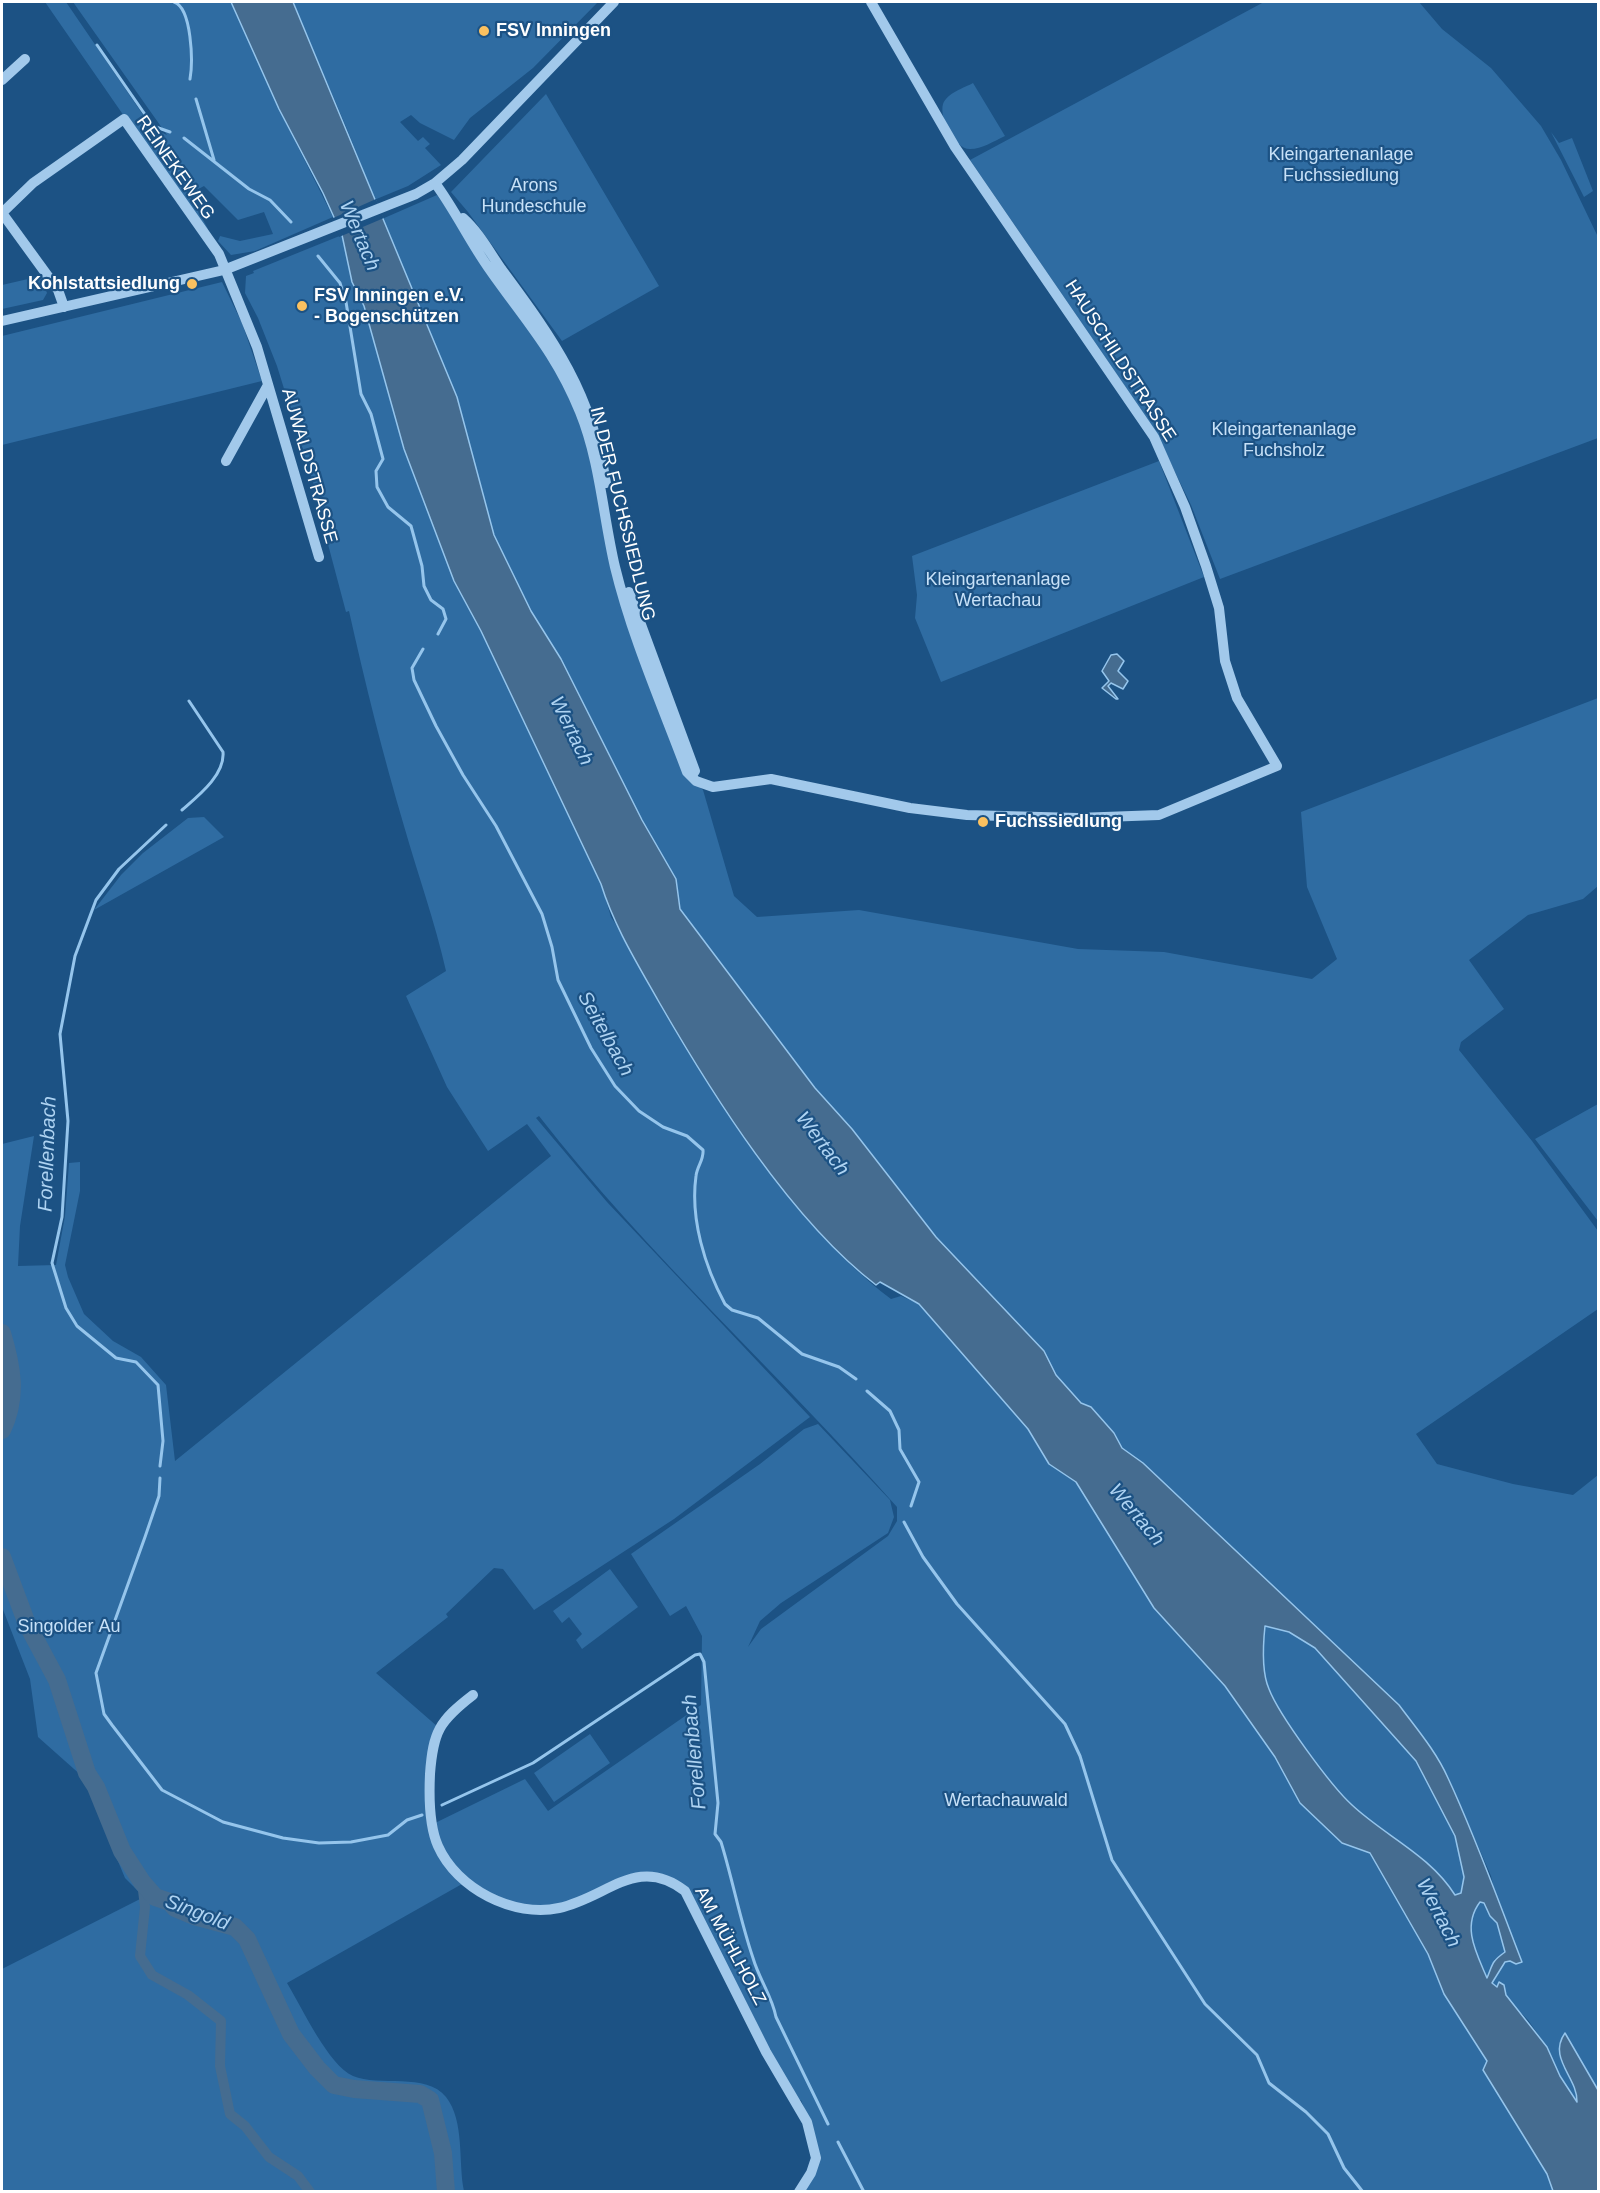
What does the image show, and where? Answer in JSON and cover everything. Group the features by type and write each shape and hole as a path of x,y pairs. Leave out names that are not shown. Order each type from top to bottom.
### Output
{"street":[{"path":"2,321 225,270 326,232 395,203 435,183 462,160 614,2"},
{"name":"HAUSCHILDSTRASSE","path":"871,2 955,147 1154,437 1185,507 1206,566 1219,608 1225,662 1237,698 1277,766"},
{"path":"2,80 25,59"},
{"name":"REINEKEWEG","path":"2,213 33,183 124,119 219,254 225,270"},
{"name":"IN DER FUCHSSIEDLUNG","path":"435,183 456,212 483,260 556,360 582,415 597,473 615,567 630,619 687,772 696,781 713,787 771,779 910,808 967,815 1077,818 1159,815 1277,766"},
{"path":"2,213 58,290 64,306"},
{"name":"AUWALDSTRASSE","path":"225,270 257,347 318,557"},
{"name":"AUWALDSTRASSE","path":"226,461 268,385"},
{"name":"AM MÜHLHOLZ","path":"473,1695 449,1713 438,1727 432,1747 430,1779 433,1825 438,1845 448,1863 480,1891 518,1908 559,1908 636,1876 663,1878 685,1892 766,2052 807,2122 816,2158 799,2192"}],"green space":[{"path":"45,2 66,2 152,128 167,135 73,2 231,2 279,109 333,217 255,251 231,255 218,241 220,236 240,241 273,234 264,212 238,220 204,186 189,194 208,229 205,233"},
{"path":"293,2 598,2 533,68 470,118 454,140 420,123 411,115 400,122 418,141 423,137 430,144 425,148 441,165 408,186 374,200"},
{"name":"Kleingartenanlage Fuchssiedlung","path":"1264,2 1419,2 1442,29 1491,68 1541,126 1561,160 1598,237 1598,438 1220,579 1191,505 1153,427 970,160"},
{"path":"973,83 1005,136 970,149 964,148 953,138 942,110 948,97"},
{"name":"Arons Hundeschule","path":"546,94 659,286 562,341 451,192"},
{"path":"1551,132 1559,143 1572,138 1593,191 1584,197"},
{"path":"437,195 534,328 581,416 614,566 695,782 703,790 734,896 757,917 859,910 1078,949 1164,952 1312,979 1337,959 1307,887 1301,812 1598,698 1598,886 1583,899 1528,915 1469,960 1504,1009 1461,1042 1459,1050 1532,1141 1598,1231 1598,1309 1416,1434 1437,1464 1513,1484 1573,1495 1598,1475 1598,2090 1565,2033 1560,2041 1559,2050 1578,2103 1560,2076 1547,2047 1528,2020 1492,1983 1501,1966 1510,1960 1491,1876 1448,1777 1364,1674 1143,1463 1122,1448 1114,1432 1091,1407 1081,1403 1056,1375 1044,1351 936,1237 852,1129 815,1088 680,909 676,879 642,820 561,660 531,611 494,535 457,397 382,219"},
{"path":"342,235 352,282 364,306 404,449 454,581 481,631 601,884 611,917 700,1066 755,1151 817,1230 891,1299 901,1296 919,1304 1028,1429 1049,1464 1076,1482 1154,1608 1225,1686 1275,1757 1300,1803 1342,1843 1370,1853 1428,1954 1444,1994 1487,2061 1547,2174 1553,2191 802,2191 812,2168 813,2146 812,2135 801,2100 799,2101 769,2051 695,1902 649,1873 558,1906 518,1905 462,1884 287,1983 325,2048 344,2070 364,2079 415,2082 427,2085 437,2089 446,2097 456,2118 464,2191 2,2191 2,1969 144,1897 125,1878 83,1777 38,1737 30,1679 2,1607 2,1407 5,1398 2,1352 2,1144 34,1136 20,1226 18,1266 56,1265 65,1216 69,1163 80,1162 80,1191 65,1265 68,1277 84,1314 113,1341 141,1357 166,1385 175,1461 551,1156 527,1124 488,1151 447,1087 406,996 446,971 382,746 349,611 346,612 325,533 328,531 277,366 258,318 245,293 246,276 254,273 253,271","holes":["539,1116 581,1168 669,1266 807,1409 897,1507 897,1521 888,1536 761,1629 748,1647 760,1621 781,1603 888,1533 894,1517 890,1500 818,1424 804,1429 760,1464 631,1554 670,1616 686,1606 702,1636 701,1705 548,1811 525,1779 433,1824 432,1747 438,1727 376,1673 448,1617 446,1614 494,1568 503,1569 534,1610 674,1519 810,1417 607,1202 536,1118"]},
{"path":"41,276 47,293 43,300 2,309 2,285"},
{"path":"222,282 242,323 262,381 2,445 2,336"},
{"name":"Kleingartenanlage Wertachau","path":"1159,461 1204,577 941,682 915,618 917,595 912,556"},
{"path":"204,817 224,837 94,910 121,875 143,853 188,818"},
{"path":"1598,1104 1598,1221 1535,1139"},
{"path":"610,1569 638,1607 582,1649 576,1640 582,1634 569,1617 562,1623 553,1611"},
{"path":"1265,1626 1289,1632 1315,1648 1416,1761 1455,1836 1464,1877 1461,1893 1455,1895 1433,1868 1352,1805 1306,1750 1283,1715 1266,1682 1263,1658"},
{"path":"590,1734 610,1763 554,1802 534,1773"},
{"path":"1480,1902 1484,1903 1490,1916 1497,1923 1505,1952 1494,1960 1487,1979 1475,1951 1471,1931 1474,1912"}],"water":[{"name":"Wertach","path":"231,2 293,2 457,397 494,535 531,611 561,659 642,820 676,879 680,909 815,1088 852,1129 936,1237 1044,1351 1056,1375 1081,1403 1091,1407 1114,1433 1122,1448 1143,1463 1399,1705 1438,1758 1487,1869 1522,1962 1516,1964 1510,1961 1505,1962 1492,1983 1497,1987 1499,1982 1504,1985 1506,1995 1547,2047 1560,2076 1577,2102 1576,2093 1559,2051 1560,2042 1565,2033 1598,2090 1598,2191 1553,2191 1547,2174 1483,2070 1487,2061 1444,1994 1428,1954 1370,1853 1342,1843 1300,1803 1275,1757 1225,1686 1154,1608 1076,1482 1049,1464 1028,1429 919,1304 880,1282 876,1285 844,1258 814,1226 756,1154 703,1076 659,1002 612,915 601,884 481,631 454,581 404,449 364,306 352,282 342,235 279,109","holes":["1265,1626 1289,1632 1315,1648 1416,1761 1455,1836 1464,1877 1461,1893 1455,1895 1433,1868 1352,1805 1306,1750 1283,1715 1266,1682 1263,1658","1480,1902 1484,1903 1490,1916 1497,1923 1505,1952 1495,1961 1487,1978 1475,1950 1471,1931 1474,1911"]},
{"path":"1117,654 1124,661 1118,671 1128,681 1123,689 1111,683 1108,686 1118,699 1116,699 1102,688 1109,681 1102,671 1111,655"}],"pier":[{"path":"376,199 384,218 339,237 331,219"}],"waterway":[{"name":"Seitelbach","path":"174,2 185,14 188,25 191,49 190,79"},
{"path":"97,45 153,126 170,132"},
{"name":"Seitelbach","path":"196,99 214,160"},
{"path":"184,138 249,189 270,200 291,222"},
{"path":"318,256 340,283 346,302 361,394 371,414 383,459 376,471 377,487 388,507 411,526 422,566 424,586 431,600 443,609 446,619 438,634"},
{"name":"Seitelbach","path":"423,649 412,668 414,680 436,726 463,775 496,826 542,914 552,947 558,980 591,1048 615,1086 639,1111 663,1127 687,1136 703,1150 695,1192 697,1226 705,1259 725,1304 732,1310 758,1318 802,1354 839,1367 856,1379"},
{"name":"Forellenbach","path":"182,810 215,777 220,769 223,752 189,701"},
{"name":"Forellenbach","path":"160,1466 163,1441 158,1385 136,1362 116,1358 77,1326 66,1308 52,1263 62,1217 68,1121 60,1034 75,956 96,900 119,869 166,825"},
{"name":"Singold","path":"2,1333 12,1381 10,1406 2,1430"},
{"path":"867,1391 890,1411 899,1430 900,1449 919,1482 911,1506"},
{"path":"160,1478 159,1496 96,1673 104,1714 162,1790 223,1822 283,1838 319,1843 351,1842 388,1835 407,1820 422,1815"},
{"path":"904,1522 923,1557 957,1604 1065,1724 1080,1756 1112,1860 1205,2004 1257,2055 1269,2083 1306,2112 1328,2134 1344,2168 1363,2192"},
{"name":"Singold","path":"2,1557 27,1624 57,1680 87,1773 96,1787 122,1851 142,1882 155,1897 170,1902 175,1908 194,1916 235,1927 247,1939 291,2034 317,2068 334,2085 354,2089 420,2094 430,2100 443,2153 446,2192"},
{"name":"Forellenbach","path":"442,1805 533,1763 695,1655 700,1654 704,1662 718,1803 715,1834 721,1842 756,1966 776,2017 828,2124"},
{"path":"142,1882 145,1907 140,1956 152,1975 188,1995 221,2021 220,2066 230,2114 245,2126 269,2157 298,2176 310,2192"},
{"name":"Forellenbach","path":"838,2142 864,2192"}],"place":[{"name":"FSV Inningen","path":"484,31"},
{"name":"Kohlstattsiedlung","path":"192,284"},
{"name":"FSV Inningen e.V. - Bogenschützen","path":"302,306"},
{"name":"Fuchssiedlung","path":"983,822"}],"park label":[{"name":"Kleingartenanlage Fuchsholz","path":"1284,440"},
{"name":"Singolder Au","path":"69,1627"},
{"name":"Wertachauwald","path":"1006,1801"}]}
